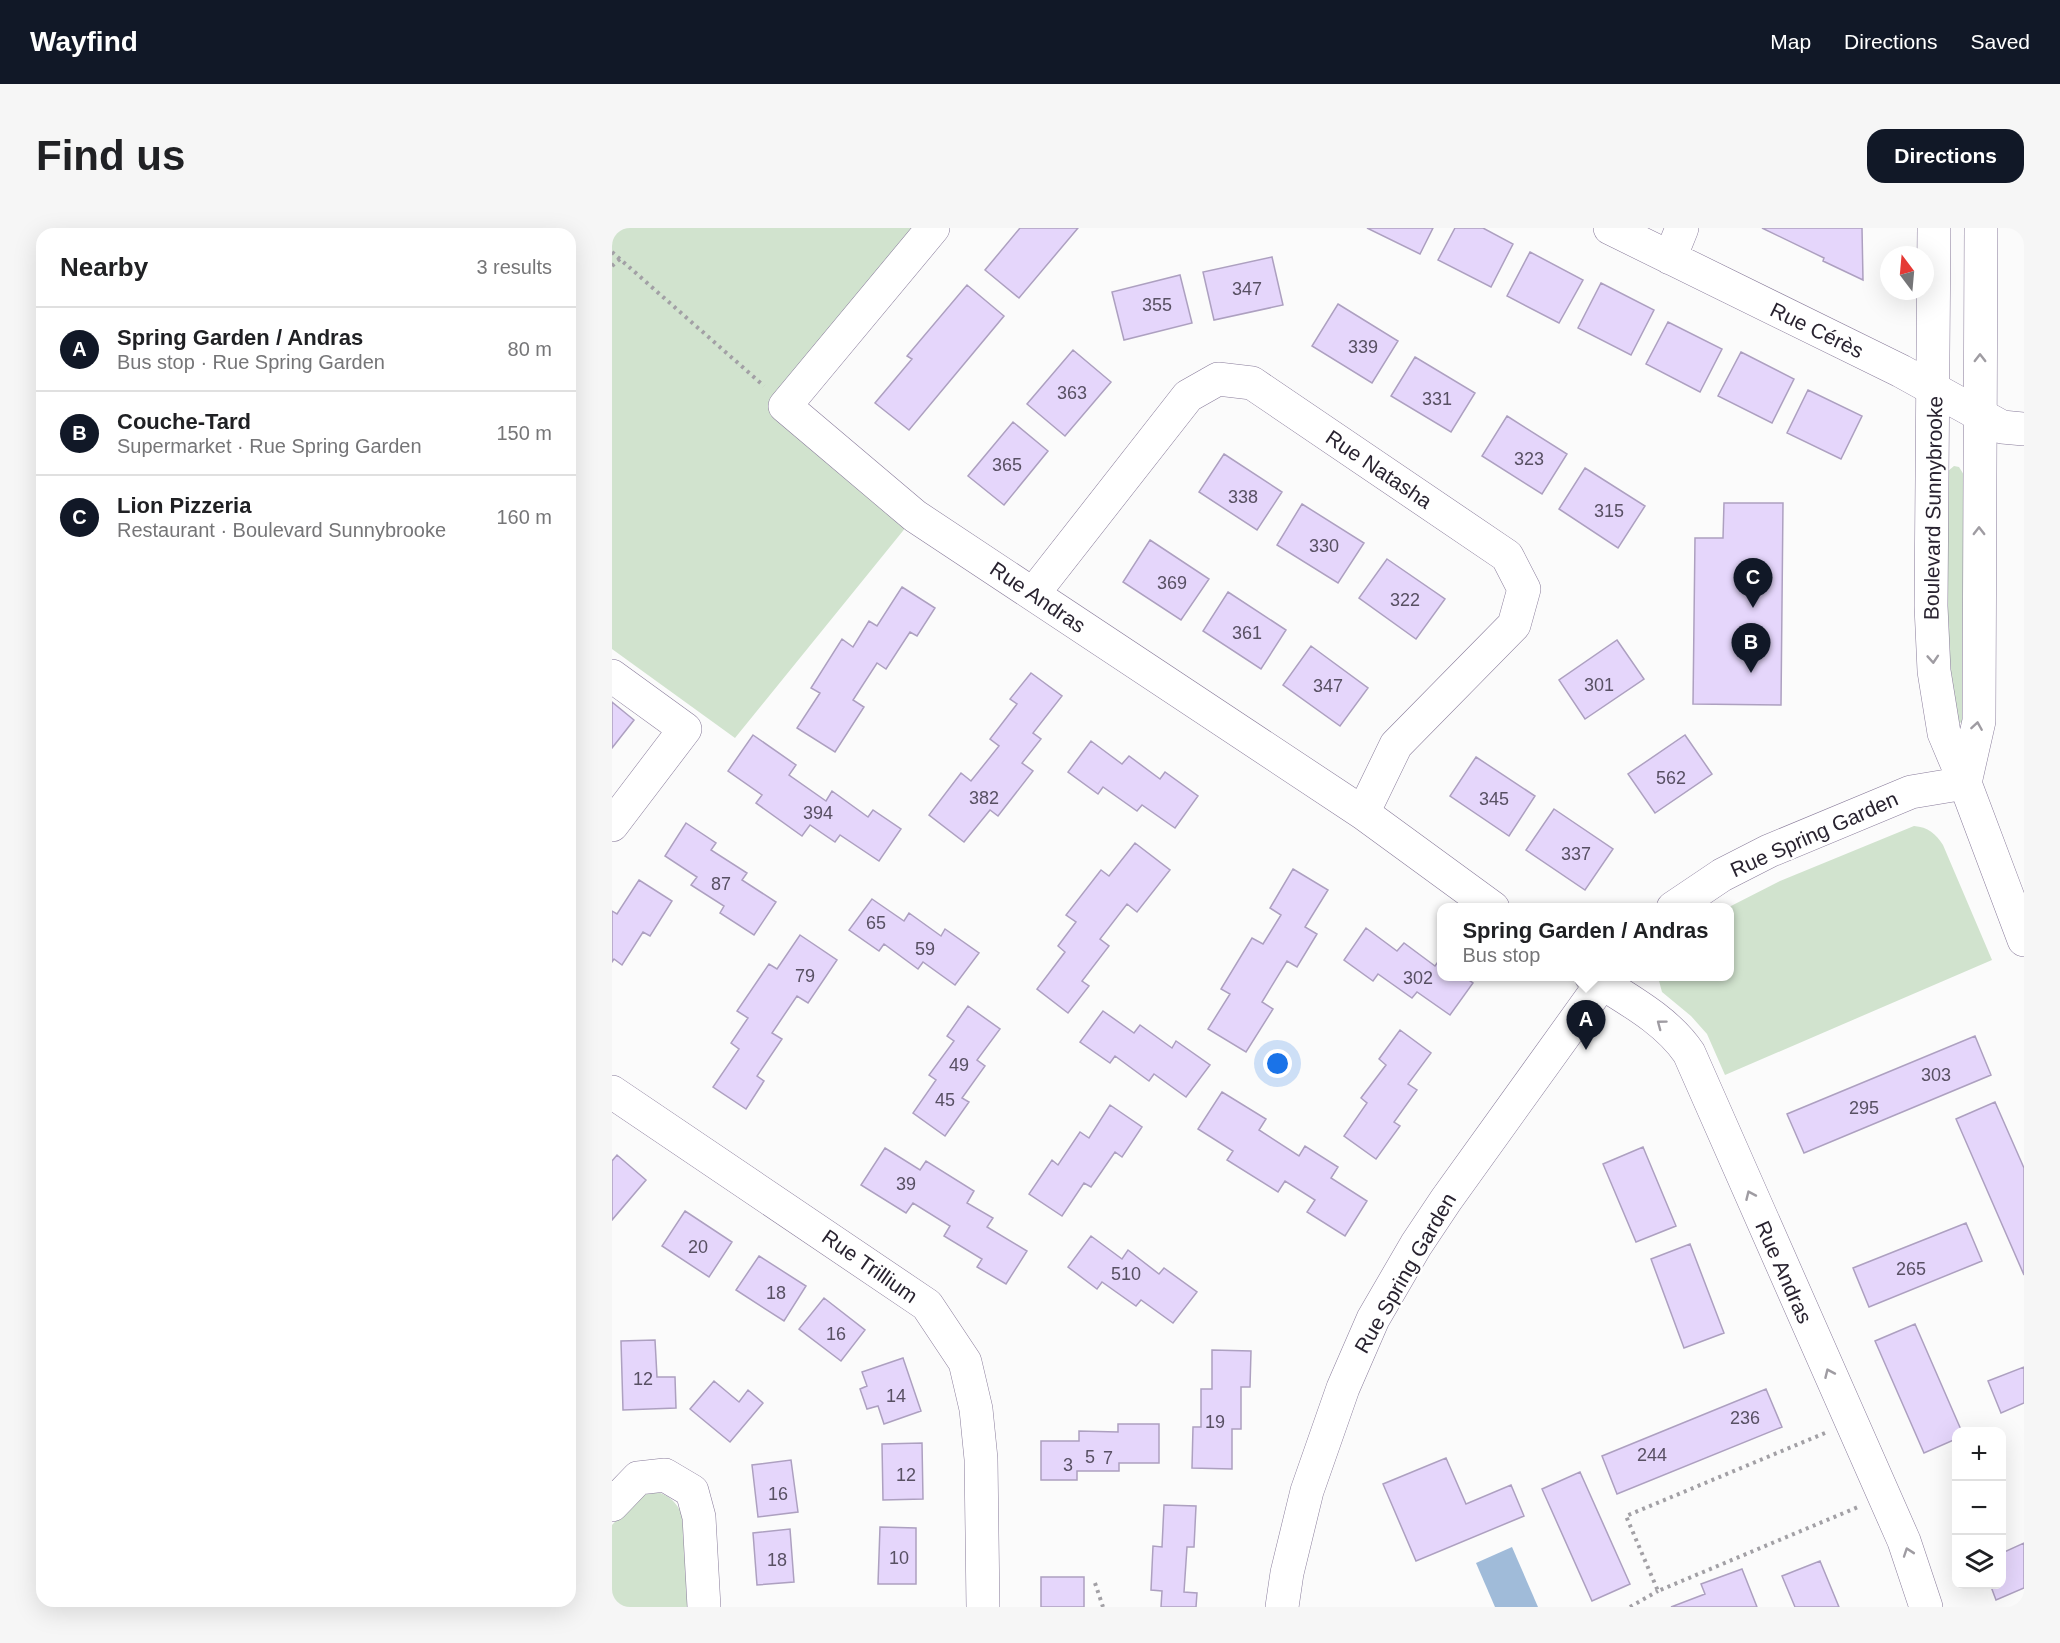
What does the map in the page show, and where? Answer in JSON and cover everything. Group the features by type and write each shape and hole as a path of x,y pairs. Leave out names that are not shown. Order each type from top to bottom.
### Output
{"street":[{"path":"785,406 933,228"},
{"name":"Rue Cérès","path":"1610,228 1901,371 2002,427 2024,429"},
{"path":"1670,258 1682,228"},
{"name":"Boulevard Sunnybrooke","path":"1934,228 1934,391 1930,585 1933,662 1944,733 2024,940"},
{"path":"1965,783 1979,721 1981,228"},
{"name":"Rue Natasha","path":"1033,594 1188,396 1218,380 1252,383 1508,556 1524,589 1514,625 1396,745 1363,813"},
{"name":"Rue Andras","path":"785,406 915,516 1363,813 1485,903"},
{"path":"612,676 685,729 612,825"},
{"name":"Rue Spring Garden","path":"1680,903 1722,875 1769,851 1911,792 1965,783"},
{"name":"Rue Spring Garden","path":"1282,1607 1298,1522 1310,1479 1342,1388 1373,1319 1430,1223 1599,981"},
{"name":"Rue Andras","path":"1603,981 1661,1023 1689,1053 1904,1541 1926,1607"},
{"name":"Rue Trillium","path":"612,1092 927,1305 965,1362 976,1409 981,1459 983,1607"},
{"path":"612,1505 638,1478 665,1475 692,1491 699,1517 704,1607"}],"path":[{"path":"612,252 785,406"},
{"path":"612,266 620,259"},
{"path":"1658,1592 1626,1516 1851,1422"},
{"path":"1630,1607 1658,1592 1884,1497"},
{"path":"1095,1583 1102,1607"}],"green space":[{"path":"612,228 933,228 785,406 915,516 735,738 612,649"},
{"path":"1954,466 1959,467 1964,475 1962,687 1964,722 1958,723 1951,680 1946,616 1948,471"},
{"path":"1914,826 1923,828 1931,832 1943,845 1992,960 1725,1075 1707,1034 1691,1016 1662,992 1659,981 1734,981 1734,904 1780,881"},
{"path":"657,1492 670,1498 680,1510 686,1524 690,1541 692,1607 612,1607 612,1525 639,1496"}],"water":[{"path":"1512,1547 1538,1607 1495,1607 1476,1563"}],"building":[{"path":"1020,228 1078,228 1019,298 985,270"},
{"path":"1367,228 1433,228 1420,254"},
{"path":"1455,228 1483,228 1513,244 1491,287 1438,260"},
{"path":"1762,228 1862,228 1863,280 1823,261 1824,258"},
{"path":"1530,252 1583,280 1559,323 1507,296"},
{"path":"1272,257 1283,305 1214,320 1203,272"},
{"path":"1180,275 1192,323 1124,340 1112,292"},
{"path":"1601,283 1654,310 1631,355 1578,328"},
{"path":"967,285 1004,316 909,430 875,403 912,359 907,356"},
{"path":"1338,304 1398,341 1372,383 1312,346"},
{"path":"1668,322 1722,349 1700,392 1646,364"},
{"path":"1073,350 1111,382 1065,436 1027,404"},
{"path":"1741,352 1794,379 1772,423 1718,396"},
{"path":"1415,357 1475,393 1451,432 1391,396"},
{"path":"1808,390 1862,416 1841,459 1787,433"},
{"path":"1507,416 1567,454 1542,494 1482,456"},
{"path":"1013,422 1048,451 1004,505 968,476"},
{"path":"1224,454 1282,492 1257,530 1199,492"},
{"path":"1585,468 1645,506 1618,548 1559,509"},
{"path":"1724,503 1783,503 1781,705 1693,704 1695,538 1723,538"},
{"path":"1302,504 1364,543 1338,583 1277,545"},
{"path":"1150,540 1209,579 1181,620 1123,582"},
{"path":"1387,559 1445,599 1416,639 1359,598"},
{"path":"902,587 935,608 917,636 910,632 886,669 877,663 853,700 864,707 835,752 797,728 820,693 811,688 842,639 853,647 869,621 877,626"},
{"path":"1228,592 1286,630 1261,669 1203,631"},
{"path":"1617,640 1644,679 1585,719 1559,680"},
{"path":"1311,646 1368,688 1340,726 1283,685"},
{"path":"1031,673 1062,696 1033,733 1041,739 1022,763 1033,771 998,816 990,810 964,842 929,815 961,773 971,781 999,746 990,739 1017,704 1010,699"},
{"path":"612,702 634,720 612,748"},
{"path":"753,735 796,765 789,775 826,801 832,791 868,817 873,810 901,829 879,861 840,835 835,842 810,825 802,836 756,803 762,795 728,771"},
{"path":"1685,735 1712,774 1655,813 1628,774"},
{"path":"1091,741 1122,764 1129,756 1160,779 1165,772 1198,796 1175,828 1142,805 1137,811 1103,787 1098,794 1068,772"},
{"path":"1476,757 1535,796 1509,836 1450,796"},
{"path":"1554,809 1613,849 1585,890 1526,850"},
{"path":"686,823 716,843 711,850 747,873 742,880 776,902 754,935 720,913 724,906 691,885 697,877 665,856"},
{"path":"1135,843 1170,870 1137,912 1127,904 1100,939 1109,946 1082,981 1089,986 1068,1013 1037,989 1065,952 1058,946 1076,922 1066,915 1101,870 1109,876"},
{"path":"1293,869 1328,890 1305,927 1317,934 1297,967 1287,961 1262,1002 1273,1009 1246,1052 1208,1029 1230,994 1221,989 1252,938 1263,944 1281,915 1270,908"},
{"path":"639,880 672,901 650,936 643,932 622,965 614,959 612,962 612,911 617,914"},
{"path":"872,899 904,921 909,913 941,936 945,929 979,953 955,985 923,962 918,969 884,944 879,951 849,930"},
{"path":"1366,928 1397,951 1404,943 1435,966 1437,963 1437,981 1470,981 1473,983 1450,1015 1417,992 1412,998 1378,974 1373,981 1344,960"},
{"path":"800,935 837,960 808,1003 797,996 772,1033 782,1039 757,1076 764,1081 746,1109 713,1087 739,1049 731,1043 748,1018 737,1011 769,964 777,969"},
{"path":"968,1006 1000,1029 977,1060 985,1066 962,1098 969,1102 945,1136 913,1113 936,1080 929,1075 954,1041 947,1036"},
{"path":"1103,1011 1134,1033 1140,1025 1172,1048 1176,1041 1210,1065 1186,1097 1154,1074 1149,1081 1115,1056 1110,1063 1080,1042"},
{"path":"1400,1030 1431,1053 1408,1084 1417,1090 1394,1122 1400,1126 1376,1159 1344,1136 1367,1103 1361,1098 1386,1065 1379,1059"},
{"path":"1975,1036 1991,1075 1804,1153 1787,1114"},
{"path":"1222,1092 1266,1119 1259,1130 1299,1156 1305,1146 1338,1167 1331,1178 1367,1201 1345,1236 1307,1212 1315,1200 1285,1181 1278,1192 1227,1160 1233,1151 1198,1129"},
{"path":"1995,1102 2024,1168 2024,1275 1956,1119"},
{"path":"1110,1105 1142,1127 1122,1157 1115,1152 1091,1187 1084,1183 1062,1216 1029,1194 1052,1160 1058,1165 1080,1132 1089,1138"},
{"path":"1643,1147 1676,1226 1636,1242 1603,1164"},
{"path":"885,1148 920,1170 926,1161 974,1191 967,1203 993,1218 987,1227 1027,1251 1006,1284 977,1267 982,1259 944,1236 950,1226 913,1203 906,1213 861,1185"},
{"path":"617,1155 646,1180 612,1220 612,1161"},
{"path":"685,1211 732,1242 709,1277 662,1246"},
{"path":"1966,1223 1982,1261 1869,1307 1853,1268"},
{"path":"1091,1236 1122,1259 1128,1250 1159,1274 1164,1268 1197,1292 1173,1323 1141,1300 1136,1306 1102,1282 1097,1289 1068,1267"},
{"path":"1690,1244 1724,1333 1684,1348 1651,1259"},
{"path":"759,1256 806,1286 784,1321 736,1290"},
{"path":"824,1298 865,1330 841,1361 799,1329"},
{"path":"1915,1324 1960,1427 1952,1427 1952,1441 1924,1453 1875,1341"},
{"path":"655,1340 657,1377 675,1377 676,1408 623,1410 621,1341"},
{"path":"1212,1350 1251,1351 1250,1387 1241,1387 1241,1429 1232,1429 1232,1469 1192,1468 1193,1427 1201,1427 1201,1389 1212,1389"},
{"path":"903,1358 921,1411 884,1424 878,1406 867,1409 860,1389 867,1386 862,1372"},
{"path":"2024,1367 2024,1403 2001,1413 1988,1381"},
{"path":"714,1381 739,1402 748,1390 763,1403 730,1442 690,1409"},
{"path":"1766,1389 1782,1427 1617,1494 1602,1456"},
{"path":"1118,1424 1159,1424 1159,1463 1119,1463 1119,1471 1077,1471 1077,1480 1041,1480 1041,1441 1079,1441 1079,1431 1118,1432"},
{"path":"922,1443 923,1499 883,1500 882,1444"},
{"path":"1446,1458 1466,1504 1511,1485 1524,1516 1416,1561 1383,1484"},
{"path":"791,1460 798,1512 758,1517 752,1465"},
{"path":"1580,1472 1630,1584 1592,1601 1542,1489"},
{"path":"1164,1505 1196,1506 1194,1547 1187,1547 1184,1592 1197,1593 1196,1607 1161,1607 1162,1591 1151,1590 1153,1546 1162,1547"},
{"path":"880,1527 916,1528 916,1584 878,1584"},
{"path":"790,1529 794,1582 757,1585 753,1533"},
{"path":"2024,1543 2024,1588 1996,1600 1992,1589 2006,1589 2006,1551"},
{"path":"1820,1561 1839,1607 1795,1607 1782,1576"},
{"path":"1742,1569 1757,1607 1671,1607 1705,1594 1701,1584"},
{"path":"1041,1577 1084,1577 1084,1607 1041,1607"}],"place":[{"name":"Lion Pizzeria","path":"1753,608"},
{"name":"Couche-Tard","path":"1751,673"},
{"name":"Spring Garden / Andras","path":"1586,1050"}]}
